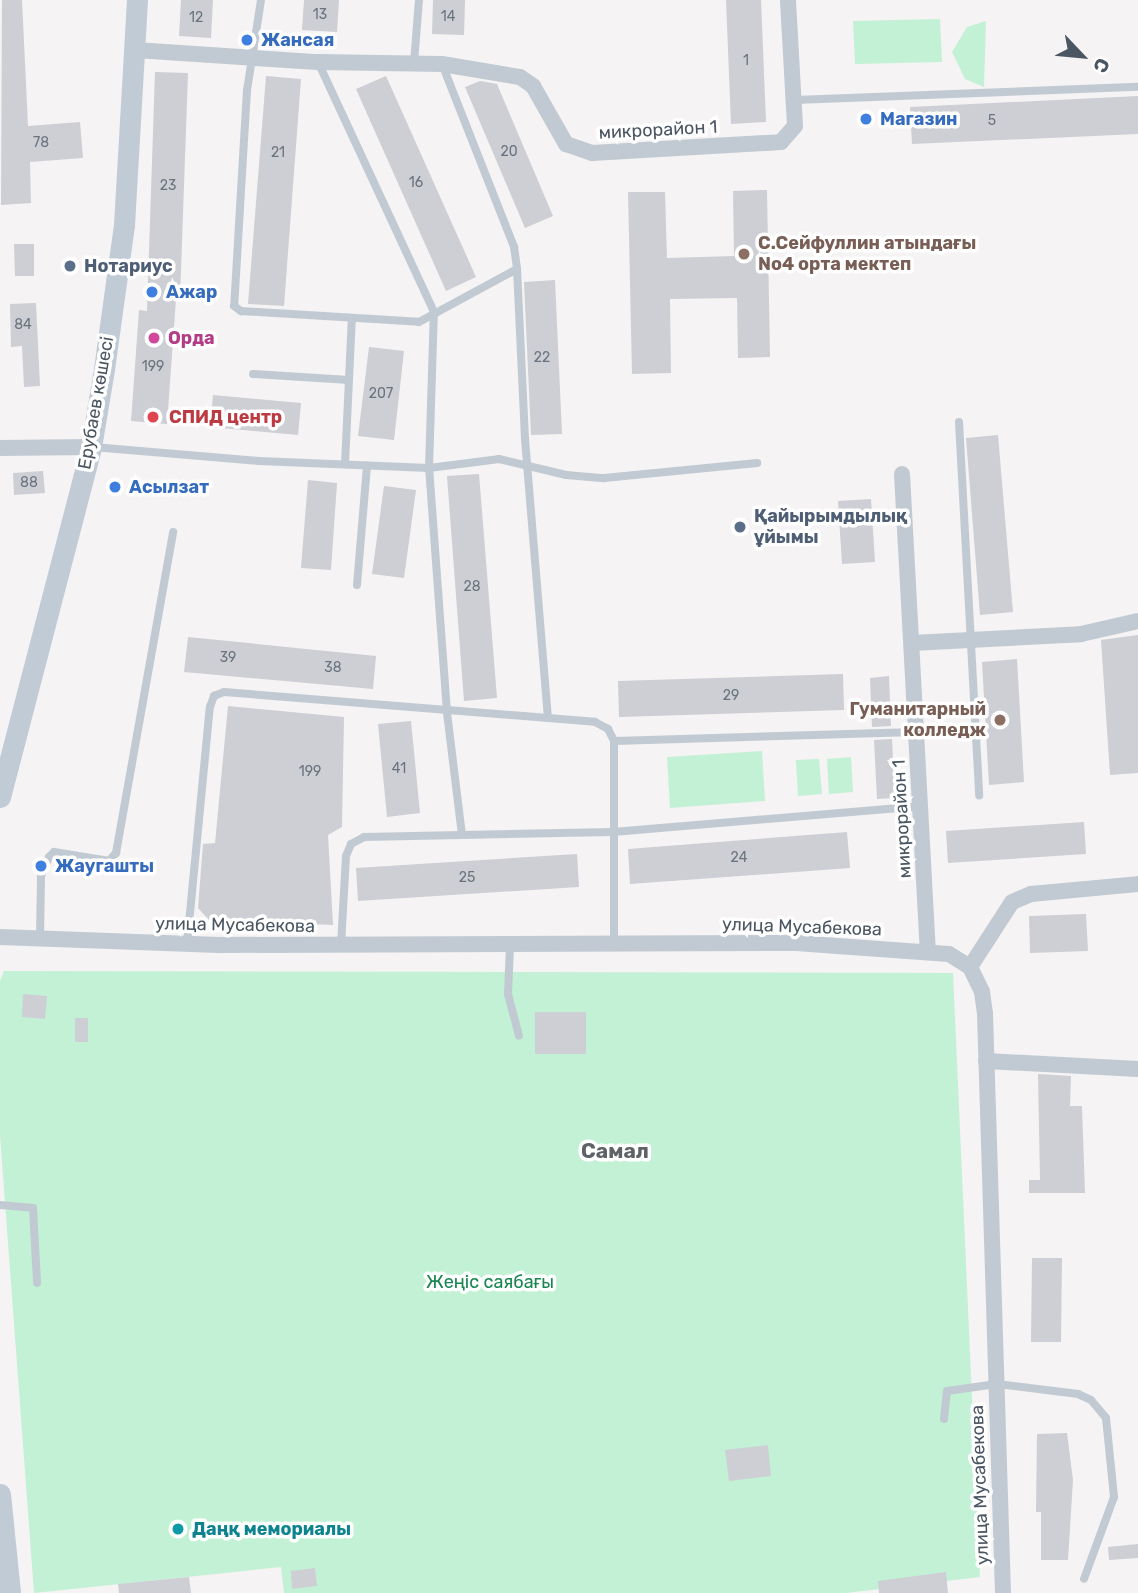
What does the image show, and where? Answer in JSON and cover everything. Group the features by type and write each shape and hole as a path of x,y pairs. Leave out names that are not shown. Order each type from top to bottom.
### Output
{"main road":[{"name":"Ерубаев көшесі","path":"0,797 7,741 91,447 124,225 137,0"},
{"path":"0,1494 3,1552 10,1593"}],"street":[{"name":"микрорайон 1","path":"135,50 318,62 442,64 520,77 533,86 566,144 592,153 782,142 795,126 788,0"},
{"path":"0,448 91,447"},
{"name":"микрорайон 1","path":"902,474 928,952"},
{"path":"912,643 1082,634 1138,621"},
{"path":"970,967 1012,902 1031,894 1138,884"},
{"name":"улица Мусабекова","path":"0,937 187,944 510,946 796,943 949,954 970,967 982,992 986,1061 1003,1593"},
{"path":"986,1061 1138,1069"}],"lane":[{"path":"261,0 252,57 234,306 241,311 419,322 517,269"},
{"path":"414,63 419,0"},
{"path":"318,62 434,312 429,468 447,712 462,835"},
{"path":"442,64 514,247 548,718"},
{"path":"795,100 1138,88"},
{"path":"345,464 352,318"},
{"path":"253,374 349,380"},
{"path":"959,422 979,795"},
{"path":"91,447 429,468 481,458 528,464 566,475 604,478 757,463"},
{"path":"357,585 367,465"},
{"path":"40,940 41,876 49,857 54,852 108,861 116,853 173,532"},
{"path":"187,944 215,696 224,692 595,722 608,729 614,741 614,945"},
{"path":"614,741 916,732"},
{"path":"341,945 346,856 351,844 364,837 613,832 920,806"},
{"path":"510,946 508,994 519,1036"},
{"path":"0,1205 33,1208 37,1283"},
{"path":"944,1419 947,1391 996,1384 1078,1394 1091,1400 1106,1418 1114,1497 1084,1579"}],"green space":[{"path":"940,19 942,62 855,64 853,21"},
{"path":"986,21 984,87 965,79 952,52 967,27"},
{"path":"762,751 765,801 670,808 667,757"},
{"path":"851,757 853,792 829,794 827,759"},
{"path":"819,759 822,794 798,796 796,760"},
{"name":"Жеңіс саябағы","path":"4,971 953,973 980,1577 846,1593 284,1593 281,1567 34,1593 0,1135 0,981"}],"building":[{"path":"2,0 22,0 28,126 80,122 83,158 30,162 31,203 1,205"},
{"path":"181,0 213,0 211,38 179,36"},
{"path":"304,0 339,0 337,32 302,30"},
{"path":"433,0 465,0 464,35 432,34"},
{"path":"726,0 761,0 766,122 731,124"},
{"path":"155,72 188,73 180,299 176,299 167,424 131,421 139,310 147,311"},
{"path":"266,76 301,79 284,306 248,304"},
{"path":"386,76 476,277 446,291 356,89"},
{"path":"480,81 497,84 553,216 525,228 465,87"},
{"path":"1138,96 1138,134 912,144 910,107"},
{"name":"С.Сейфуллин атындағы No4 орта мектеп","path":"767,190 770,357 738,358 737,298 670,299 671,373 632,374 628,192 665,192 667,258 734,256 733,191"},
{"path":"14,244 34,244 34,276 15,276"},
{"path":"555,280 562,434 531,435 524,282"},
{"path":"36,303 40,386 24,387 22,346 11,347 10,304"},
{"path":"369,347 404,351 394,440 358,436"},
{"path":"213,395 301,403 298,435 210,427"},
{"path":"998,435 1013,612 980,615 966,438"},
{"path":"43,471 45,493 14,495 13,473"},
{"path":"479,474 497,698 464,701 447,476"},
{"path":"308,480 337,483 331,570 301,568"},
{"path":"384,486 416,490 404,578 372,574"},
{"path":"871,499 875,562 842,564 838,501"},
{"path":"1138,635 1138,773 1110,775 1101,640"},
{"path":"188,637 376,656 373,689 184,672"},
{"name":"Гуманитарный колледж","path":"1017,659 1024,782 989,785 982,662"},
{"path":"843,674 844,710 619,717 618,681"},
{"path":"889,676 891,726 872,727 870,678"},
{"path":"228,706 344,717 342,827 328,835 333,925 209,920 198,908 203,844 215,843"},
{"path":"411,721 420,813 387,817 378,724"},
{"path":"892,739 895,798 877,799 874,740"},
{"path":"1084,822 1086,854 948,863 946,831"},
{"path":"847,832 850,868 630,884 628,849"},
{"path":"577,854 579,887 358,901 356,868"},
{"path":"1086,914 1088,951 1030,953 1029,916"},
{"path":"23,994 47,996 45,1019 22,1017"},
{"path":"535,1012 586,1012 586,1054 535,1054"},
{"path":"75,1018 88,1018 88,1042 75,1042"},
{"path":"1038,1074 1071,1076 1070,1106 1082,1106 1085,1193 1029,1193 1029,1180 1040,1180"},
{"path":"1032,1258 1062,1258 1061,1342 1031,1342"},
{"path":"1067,1433 1073,1480 1068,1560 1041,1560 1041,1512 1036,1512 1037,1434"},
{"path":"768,1445 771,1476 729,1481 725,1450"},
{"path":"1138,1544 1138,1558 1109,1560 1108,1547"},
{"path":"315,1568 317,1586 292,1589 291,1571"},
{"path":"946,1572 948,1593 879,1593 878,1581"},
{"path":"189,1577 191,1593 119,1593 118,1584"}],"place":[{"name":"Жансая","path":"247,40"},
{"name":"Магазин","path":"866,119"},
{"name":"С.Сейфуллин атындағы No4 орта мектеп","path":"744,254"},
{"name":"Нотариус","path":"70,266"},
{"name":"Ажар","path":"152,292"},
{"name":"Орда","path":"154,338"},
{"name":"СПИД центр","path":"153,417"},
{"name":"Асылзат","path":"115,487"},
{"name":"Қайырымдылық ұйымы","path":"740,527"},
{"name":"Гуманитарный колледж","path":"1000,720"},
{"name":"Жаугашты","path":"41,866"},
{"name":"Даңқ мемориалы","path":"178,1529"}],"district":[{"name":"Самал","path":"615,1151"}]}
